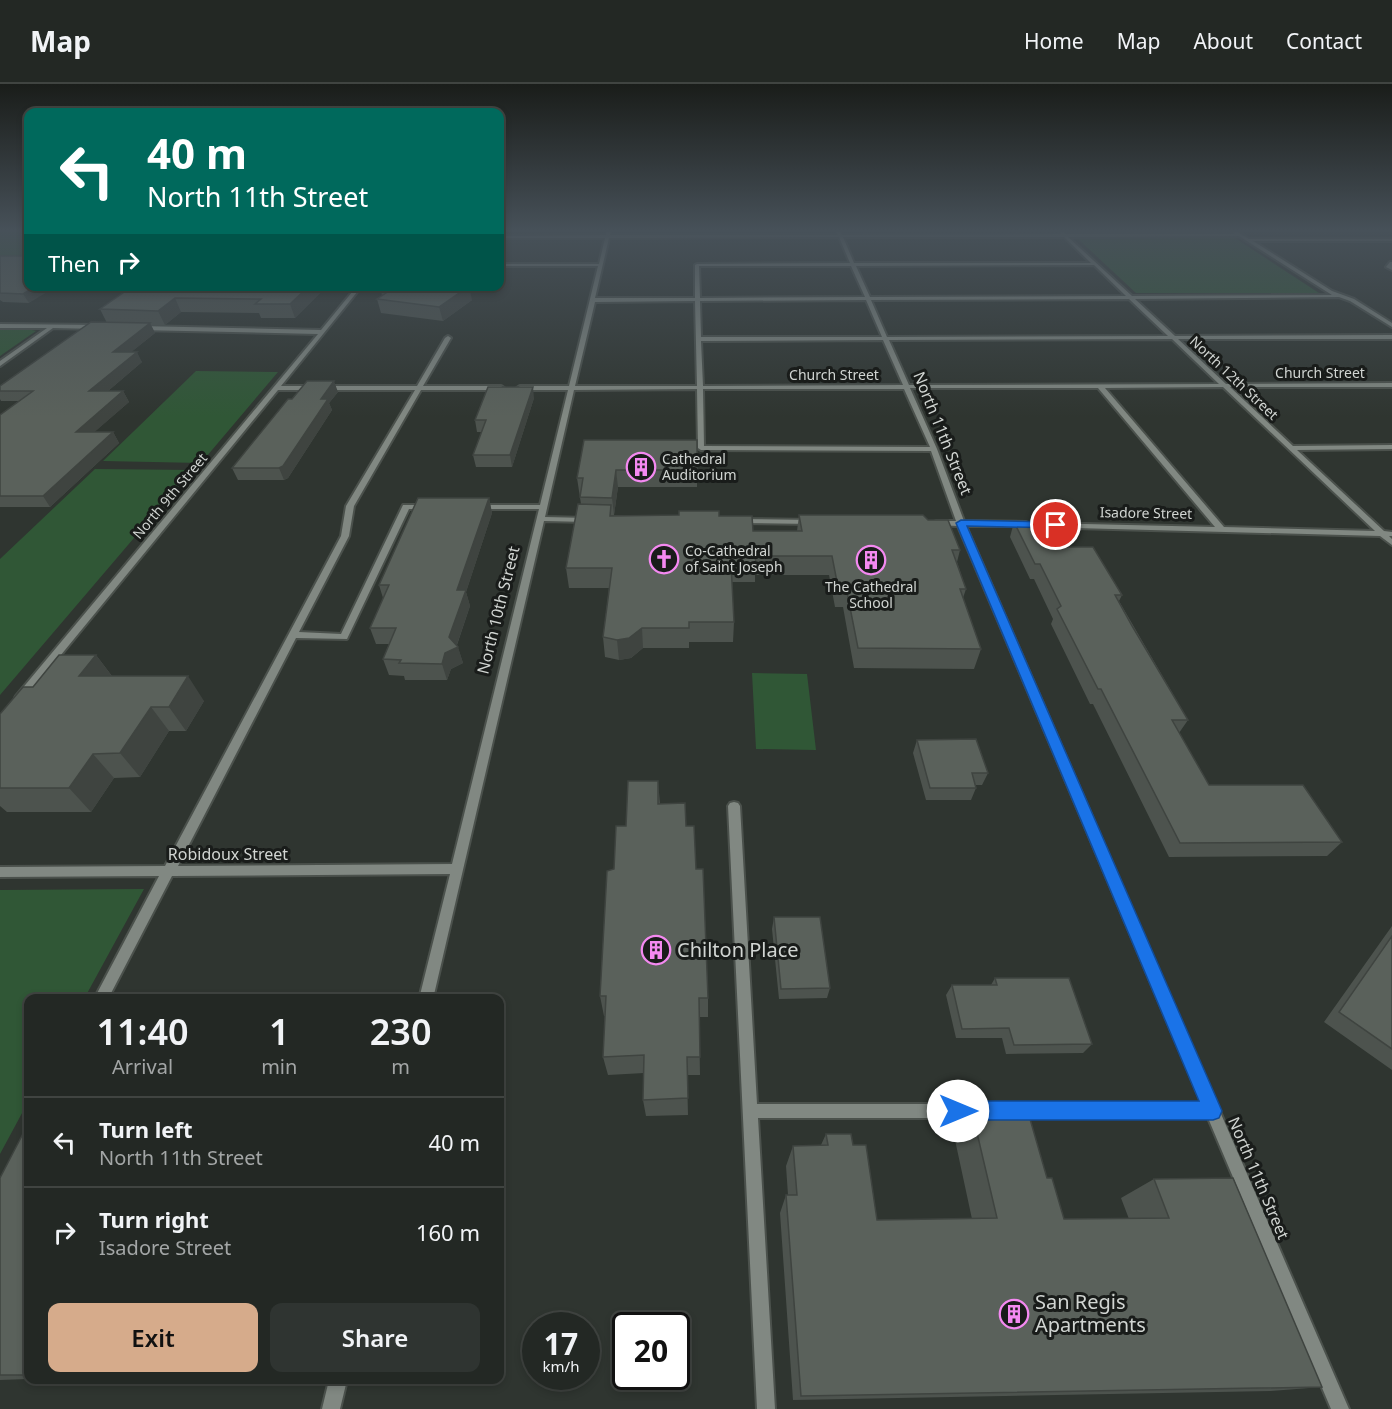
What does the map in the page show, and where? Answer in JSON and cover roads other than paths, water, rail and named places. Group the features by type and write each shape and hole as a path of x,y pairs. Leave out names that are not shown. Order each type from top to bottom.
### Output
{"street":[{"name":"North 9th Street","path":"15,704 355,293"},
{"name":"North 10th Street","path":"427,994 595,293"},
{"path":"699,293 701,448 934,449"},
{"name":"North 11th Street","path":"866,293 934,449 961,523 1340,1409"},
{"name":"North 12th Street","path":"1126,293 1388,534 1392,543"},
{"path":"1333,293 1352,300 1392,324"},
{"path":"593,300 1338,296"},
{"path":"0,326 112,328"},
{"path":"0,364 53,326"},
{"path":"135,328 323,332"},
{"path":"700,339 1392,337"},
{"path":"104,994 345,536 350,506 448,338"},
{"name":"Church Street","path":"276,388 1392,385"},
{"path":"1100,386 1221,529"},
{"path":"1292,448 1392,447"},
{"path":"292,635 344,637 406,507 440,507"},
{"path":"463,507 542,507"},
{"path":"540,519 599,520"},
{"path":"727,521 821,522"},
{"name":"Isadore Street","path":"926,522 1388,534"},
{"path":"734,806 766,1409"},
{"name":"Robidoux Street","path":"0,872 457,869"},
{"path":"750,1111 1213,1111"},
{"path":"331,1409 337,1384"}],"place":[{"name":"Cathedral Auditorium","path":"641,467"},
{"name":"Co-Cathedral of Saint Joseph","path":"664,559"},
{"name":"The Cathedral School","path":"871,560"},
{"name":"Chilton Place","path":"656,950"},
{"name":"San Regis Apartments","path":"1014,1314"}]}
